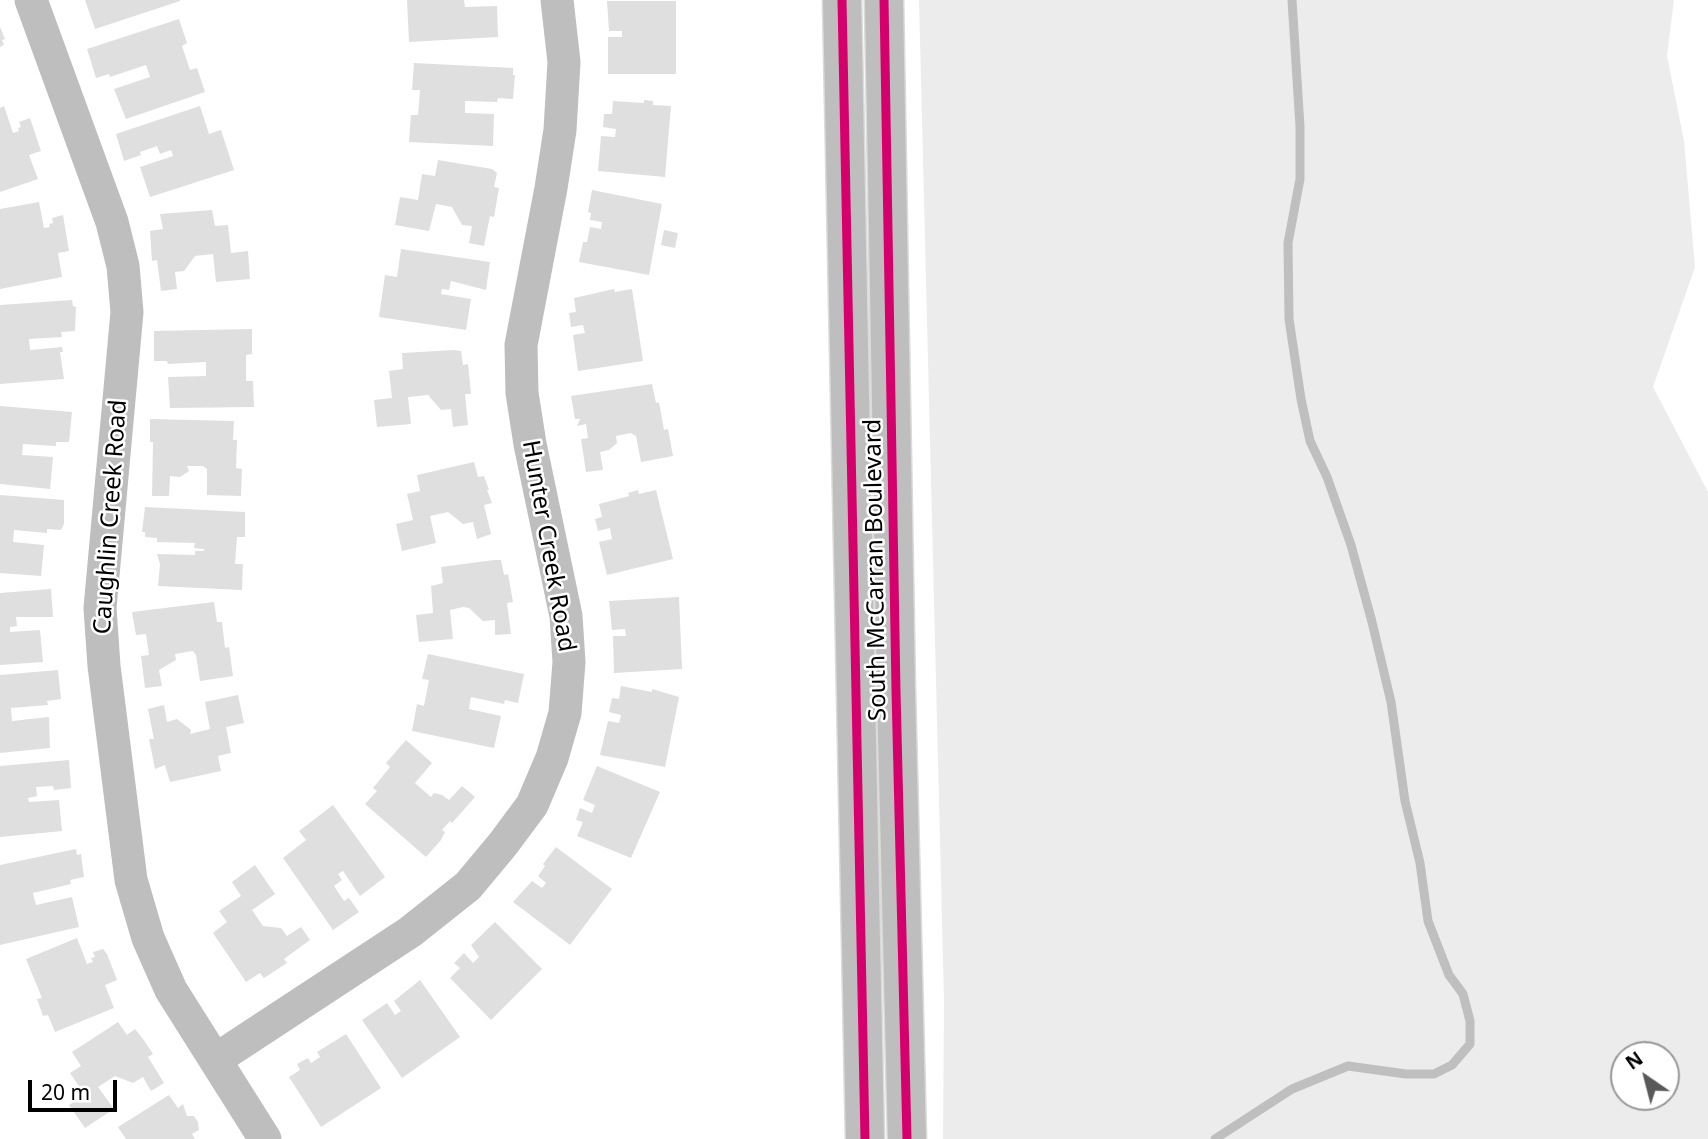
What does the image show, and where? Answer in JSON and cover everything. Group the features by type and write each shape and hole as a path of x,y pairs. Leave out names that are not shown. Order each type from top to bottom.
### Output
{"main road":[{"name":"South McCarran Boulevard","path":"842,0 865,1139"},
{"name":"South McCarran Boulevard","path":"884,0 907,1139"}],"street":[{"name":"Caughlin Creek Road","path":"31,0 112,222 123,267 127,312 100,608 104,666 131,880 148,938 171,990 265,1139"},
{"name":"Hunter Creek Road","path":"215,1060 410,932 468,886 503,845 532,804 552,758 565,713 569,662 566,616 530,444 522,393 522,345 560,130 564,62 557,0"}],"shaded area":[{"path":"919,0 1674,0 1667,56 1684,141 1695,267 1653,387 1708,492 1708,1139 943,1139 944,1001"}],"building":[{"path":"85,0 180,0 180,1 95,29"},
{"path":"407,0 464,0 465,7 497,6 498,37 409,42"},
{"path":"607,1 676,1 676,74 608,74 608,37 622,37 622,31 609,31"},
{"path":"179,19 187,43 182,46 190,70 197,68 205,92 126,119 114,89 150,77 146,65 110,77 109,74 96,78 87,49"},
{"path":"0,27 5,39 2,40 4,45 0,47"},
{"path":"414,63 513,68 513,99 498,98 497,102 465,101 465,113 494,114 493,146 409,142 411,115 418,115 420,90 412,90"},
{"path":"644,100 653,101 653,105 671,106 665,177 598,171 601,136 615,137 616,129 603,127 604,114 612,114 613,101 644,103"},
{"path":"4,106 13,133 19,131 19,122 30,118 41,151 29,155 38,179 0,192 0,108"},
{"path":"200,106 209,134 221,130 234,170 150,197 140,167 173,156 171,150 160,154 157,146 124,161 116,134"},
{"path":"438,160 492,169 497,173 494,187 499,188 494,217 490,216 484,246 469,243 472,226 462,225 452,207 436,204 429,231 395,225 400,197 418,200 422,174 435,176"},
{"path":"592,190 662,204 649,275 579,262 583,242 587,242 590,227 601,229 602,222 590,220 591,213 588,212"},
{"path":"39,202 44,228 50,227 52,218 63,215 69,251 58,253 62,277 0,289 0,209"},
{"path":"212,210 215,226 228,225 231,253 248,251 250,279 216,282 213,254 195,256 184,271 175,272 177,289 161,291 157,260 152,261 150,231 163,229 160,214"},
{"path":"664,230 678,233 675,248 661,245"},
{"path":"401,249 490,262 486,290 451,281 449,290 442,289 441,294 471,299 466,330 379,317 385,275 397,277"},
{"path":"614,289 615,292 632,289 643,361 578,371 573,335 585,333 583,325 571,327 569,313 576,312 574,298"},
{"path":"72,300 73,306 76,307 75,331 61,332 62,337 29,339 30,350 62,347 63,352 60,352 64,379 0,384 0,305"},
{"path":"252,329 252,354 246,355 246,381 253,381 254,407 170,408 168,377 206,376 206,362 168,364 167,361 154,361 154,331"},
{"path":"461,351 463,365 468,364 471,394 465,394 468,425 453,427 451,409 441,410 428,395 408,397 411,424 377,427 374,400 392,398 389,371 403,369 402,353"},
{"path":"652,384 656,403 659,402 664,430 668,429 673,456 641,462 636,436 631,433 616,436 617,443 609,450 600,452 603,470 586,472 581,439 588,438 586,424 577,426 580,419 575,419 571,396"},
{"path":"0,406 72,412 69,442 56,442 56,446 23,444 22,455 53,457 50,489 0,484"},
{"path":"150,419 234,421 233,440 237,440 236,468 242,469 241,496 207,495 207,469 203,466 187,466 189,471 180,477 170,476 169,496 152,496 153,442 150,442"},
{"path":"474,462 478,477 484,476 489,490 492,503 484,505 491,534 477,539 473,522 463,524 448,512 430,516 436,543 402,551 396,524 413,520 407,494 420,491 417,475"},
{"path":"638,490 639,494 656,490 673,559 607,575 599,542 612,539 610,528 598,531 595,519 602,517 599,504 629,496 628,493"},
{"path":"0,495 64,500 64,524 61,530 47,529 47,533 14,530 13,542 44,545 41,576 0,573"},
{"path":"145,507 245,512 245,537 237,537 235,564 243,564 242,590 158,586 160,564 157,554 195,555 195,551 204,549 194,548 195,543 157,542 157,538 145,537 145,532 142,532"},
{"path":"501,560 504,575 508,574 513,602 507,603 511,634 495,635 495,620 483,621 469,608 463,607 450,610 453,639 419,642 416,615 433,613 431,586 443,583 441,567"},
{"path":"51,589 53,617 16,617 17,626 10,627 10,632 40,630 43,662 0,665 0,593"},
{"path":"679,597 682,669 614,673 613,636 626,636 625,629 612,630 609,601"},
{"path":"214,602 217,622 222,622 225,648 229,647 233,676 200,681 193,651 175,654 176,660 159,670 162,686 145,688 141,656 149,655 146,634 136,635 132,612"},
{"path":"428,654 524,674 518,703 505,700 504,704 471,697 469,709 501,716 494,748 412,731 417,704 424,706 429,680 422,679"},
{"path":"58,670 61,699 47,701 48,705 11,708 12,721 49,717 50,748 0,753 0,675"},
{"path":"621,686 652,692 652,689 679,697 665,767 600,755 608,721 619,723 621,715 609,712 612,698 619,699"},
{"path":"238,695 244,723 226,727 231,753 218,756 221,771 170,782 165,765 155,769 149,739 154,739 148,709 164,705 167,722 177,719 191,730 190,734 210,729 205,702"},
{"path":"406,740 432,763 415,783 431,797 434,793 449,800 462,786 475,797 452,823 450,821 442,830 445,832 441,840 426,857 365,804 377,791 373,788 390,767 386,763"},
{"path":"69,760 71,788 54,790 53,786 36,787 37,796 28,798 29,802 59,800 62,831 0,837 0,766"},
{"path":"597,766 660,792 631,858 577,836 583,822 576,820 580,808 592,813 595,805 583,800"},
{"path":"333,805 385,877 360,896 343,871 338,874 342,880 334,886 344,901 349,898 359,912 333,930 283,858 306,840 299,831"},
{"path":"556,847 612,889 570,945 513,902 532,881 542,888 546,883 538,876"},
{"path":"76,849 77,855 81,854 84,877 70,880 71,884 33,893 36,905 72,897 79,927 0,945 0,865"},
{"path":"255,865 275,894 252,910 263,926 281,928 287,936 301,927 310,940 284,959 287,963 264,978 260,973 246,982 213,933 227,922 219,911 241,896 232,882"},
{"path":"495,922 542,969 491,1020 450,978 460,968 454,963 464,953 473,963 479,957 471,945"},
{"path":"77,938 87,964 93,962 93,952 103,949 107,954 117,980 105,985 114,1008 55,1032 48,1015 43,1016 37,999 42,998 26,959"},
{"path":"420,980 460,1037 402,1078 362,1020 387,1003 395,1015 401,1011 394,1001"},
{"path":"118,1022 127,1035 135,1029 143,1039 153,1054 148,1057 164,1083 151,1091 143,1077 133,1083 115,1076 98,1087 114,1109 85,1128 69,1105 85,1095 70,1073 81,1066 72,1052"},
{"path":"346,1034 381,1088 321,1127 289,1077 300,1070 297,1064 308,1058 311,1063 320,1057 317,1052"},
{"path":"169,1095 178,1108 183,1104 187,1116 194,1116 198,1122 199,1130 192,1134 195,1139 126,1139 118,1127"}],"waterway":[{"path":"1215,1139 1292,1089 1348,1066 1406,1074 1434,1074 1452,1065 1470,1044 1470,1021 1463,994 1449,975 1428,921 1420,863 1405,801 1391,702 1372,622 1351,545 1327,477 1310,441 1301,399 1289,319 1288,243 1300,179 1300,127 1292,0"}],"cycle path":[{"path":"842,0 865,1139"},
{"path":"884,0 907,1139"}]}
